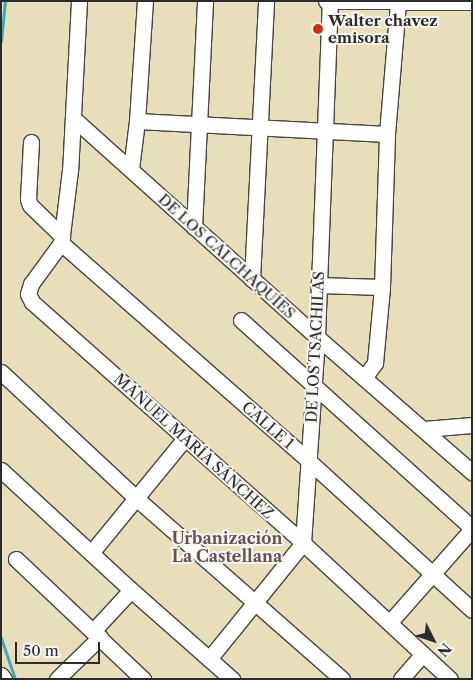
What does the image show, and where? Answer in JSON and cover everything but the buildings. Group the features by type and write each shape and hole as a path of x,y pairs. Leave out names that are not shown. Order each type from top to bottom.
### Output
{"street":[{"path":"62,240 70,170 79,1"},
{"path":"131,169 137,121 145,1"},
{"path":"194,228 205,1"},
{"path":"252,279 266,1"},
{"path":"326,1 398,3 472,2"},
{"name":"DE LOS TSACHILAS","path":"303,543 314,383 330,1"},
{"path":"364,378 375,363 382,287 387,134 398,3"},
{"name":"DE LOS CALCHAQUÍES","path":"73,118 316,337 472,472"},
{"path":"137,121 387,134"},
{"name":"CALLE 1","path":"31,142 28,200 30,205 62,240 472,610"},
{"name":"MANUEL MARÍA SÁNCHEZ","path":"62,240 31,284 28,294 32,302 303,543 450,679"},
{"path":"318,285 382,287"},
{"path":"241,320 314,383 472,528 390,622"},
{"path":"1,372 136,498 342,679"},
{"path":"424,430 472,425"},
{"path":"90,553 185,438"},
{"path":"1,470 90,553 232,679"},
{"path":"210,659 303,543"},
{"path":"16,559 143,679"},
{"path":"57,679 97,634 131,590"},
{"path":"401,679 423,654"},
{"path":"1,675 4,679"}],"waterway":[{"path":"1,41 5,1"},
{"path":"1,638 15,679"}],"place":[{"name":"Walter chavez emisora","path":"318,29"}],"district":[{"name":"Urbanización La Castellana","path":"227,547"}]}
